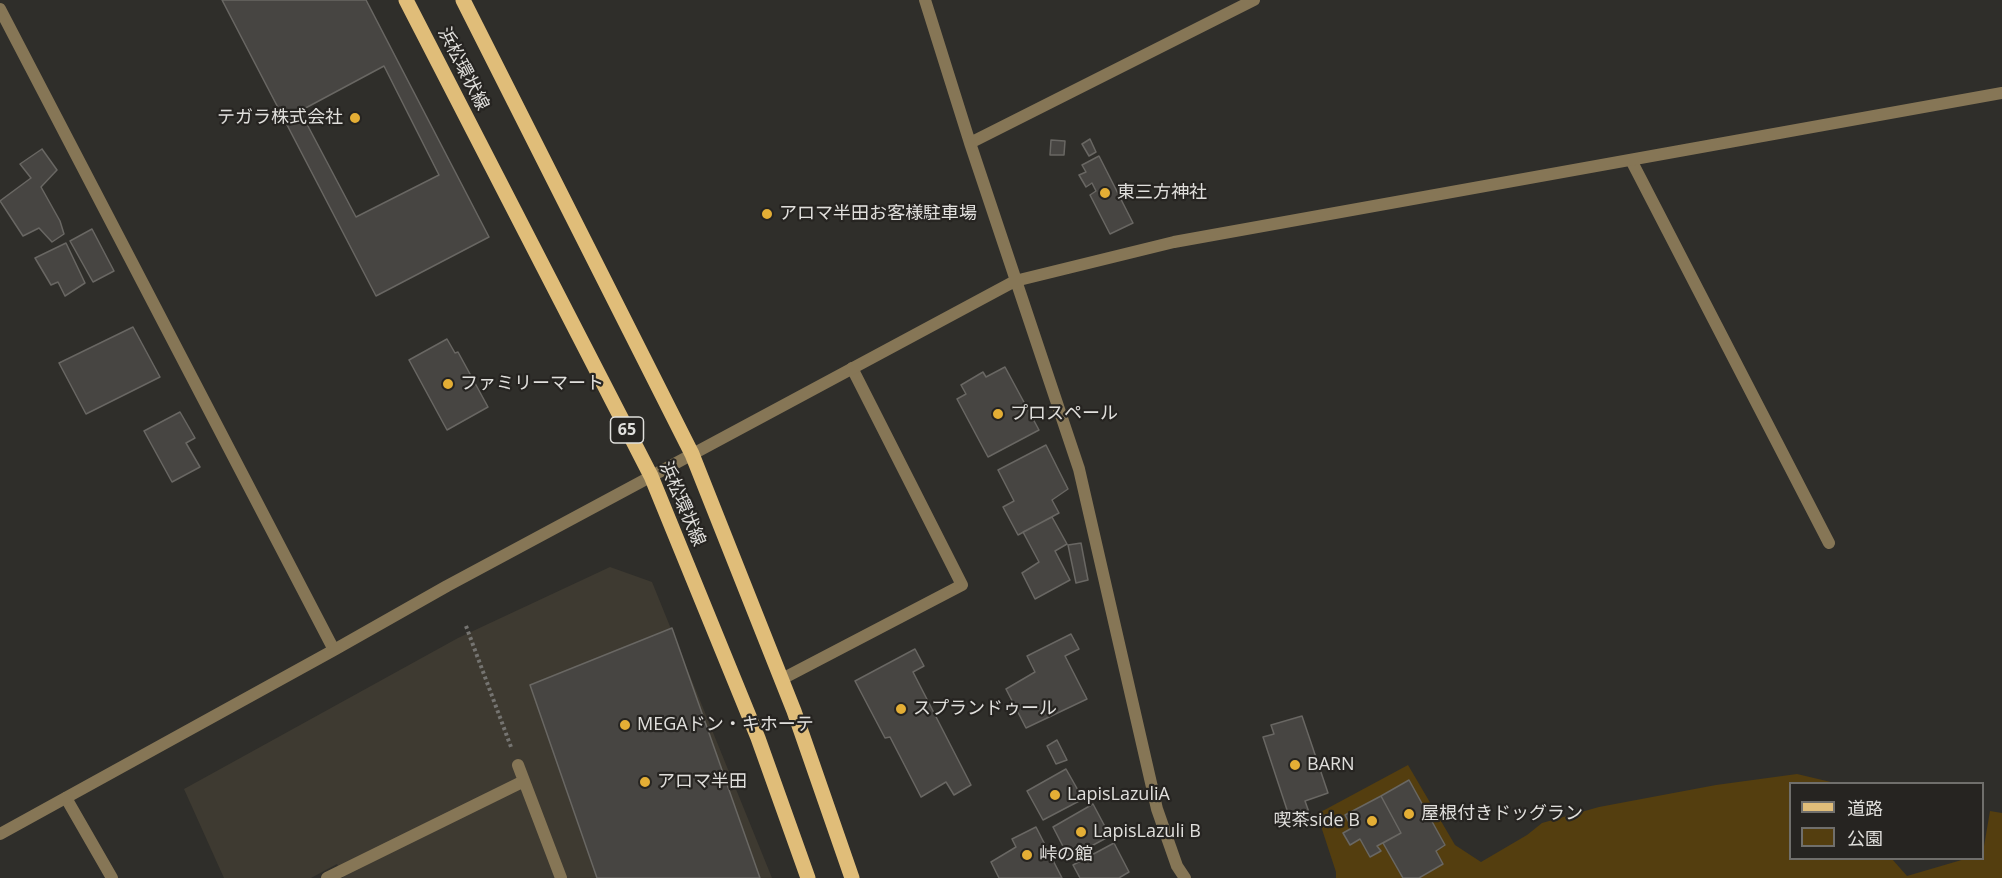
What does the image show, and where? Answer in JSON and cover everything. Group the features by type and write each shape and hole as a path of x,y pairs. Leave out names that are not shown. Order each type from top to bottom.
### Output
{"main road":[{"name":"浜松環状線","path":"406,0 651,476 758,738 808,878"},
{"name":"浜松環状線","path":"463,0 692,454 782,679 852,878"}],"street":[{"path":"926,0 1015,281 1079,469 1157,809 1177,866 1185,878"},
{"path":"970,143 1254,0"},
{"path":"0,9 334,650"},
{"path":"0,834 447,586 1015,281 1174,242 2002,93"},
{"path":"1631,160 1829,543"},
{"path":"782,679 962,585 852,368"},
{"path":"518,765 561,878"},
{"path":"327,878 342,874 524,781"},
{"path":"66,798 112,878"}],"path":[{"path":"466,626 518,765"}],"shaded area":[{"path":"610,567 652,582 772,878 343,878 337,864 311,878 224,878 184,789 458,638"}],"green space":[{"path":"1408,765 1455,845 1481,862 1527,835 1542,823 1599,807 1716,785 1797,774 1831,782 1789,782 1789,860 1893,860 1907,876 1962,860 1984,860 1990,811 2002,813 2002,878 1336,878 1317,814"}],"building":[{"name":"テガラ株式会社","path":"222,0 366,0 489,237 376,296"},
{"path":"384,66 439,175 356,217 300,111"},
{"path":"1090,139 1096,152 1089,156 1082,144"},
{"path":"1051,140 1065,141 1064,155 1050,155"},
{"path":"42,149 57,170 41,187 60,221 64,234 52,242 39,228 23,236 0,201 31,178 20,164"},
{"name":"東三方神社","path":"1099,156 1133,223 1110,234 1090,195 1096,191 1092,183 1086,187 1079,175 1086,172 1082,165"},
{"path":"92,229 114,271 93,282 70,241"},
{"path":"66,243 85,283 65,296 58,282 51,285 35,258"},
{"path":"133,327 160,377 86,414 59,363"},
{"name":"ファミリーマート","path":"447,339 455,353 458,352 488,407 447,430 409,360"},
{"name":"プロスペール","path":"1005,367 1039,430 988,457 957,399 966,394 961,385 983,372 986,377"},
{"path":"180,412 195,438 186,443 200,467 172,482 144,431"},
{"path":"1046,445 1068,489 1052,500 1059,513 1018,535 1003,507 1014,501 998,470"},
{"path":"1052,517 1067,544 1055,551 1070,580 1035,599 1022,573 1039,562 1023,532"},
{"path":"1081,543 1088,580 1076,583 1068,545"},
{"name":"アロマ半田","path":"672,628 760,878 597,878 530,685"},
{"path":"1071,634 1079,649 1065,656 1087,699 1026,728 1006,689 1035,672 1027,656"},
{"name":"スプランドゥール","path":"915,649 924,666 913,672 971,785 954,795 946,782 921,797 890,737 885,738 855,681"},
{"name":"BARN","path":"1302,716 1328,793 1305,801 1310,815 1291,822 1263,737 1274,734 1271,725"},
{"path":"1057,740 1067,760 1056,764 1047,746"},
{"name":"LapisLazuliA","path":"1066,769 1083,799 1043,820 1027,791"},
{"name":"屋根付きドッグラン","path":"1409,780 1445,845 1436,851 1443,864 1419,878 1403,878 1383,843 1401,833 1381,796"},
{"name":"喫茶side B","path":"1381,796 1401,833 1377,846 1381,851 1370,857 1360,839 1350,845 1343,833 1352,828 1345,815"},
{"name":"LapisLazuli B","path":"1093,804 1110,836 1069,858 1053,827"},
{"name":"峠の館","path":"1036,827 1062,878 999,878 991,862 1016,847 1012,839"},
{"path":"1114,843 1129,872 1119,878 1080,878 1073,865"}],"place":[{"name":"テガラ株式会社","path":"355,118"},
{"name":"東三方神社","path":"1105,193"},
{"name":"アロマ半田お客様駐車場","path":"767,214"},
{"name":"ファミリーマート","path":"448,384"},
{"name":"プロスペール","path":"998,414"},
{"name":"スプランドゥール","path":"901,709"},
{"name":"MEGAドン・キホーテ","path":"625,725"},
{"name":"BARN","path":"1295,765"},
{"name":"アロマ半田","path":"645,782"},
{"name":"LapisLazuliA","path":"1055,795"},
{"name":"屋根付きドッグラン","path":"1409,814"},
{"name":"喫茶side B","path":"1372,821"},
{"name":"LapisLazuli B","path":"1081,832"},
{"name":"峠の館","path":"1027,855"}]}
